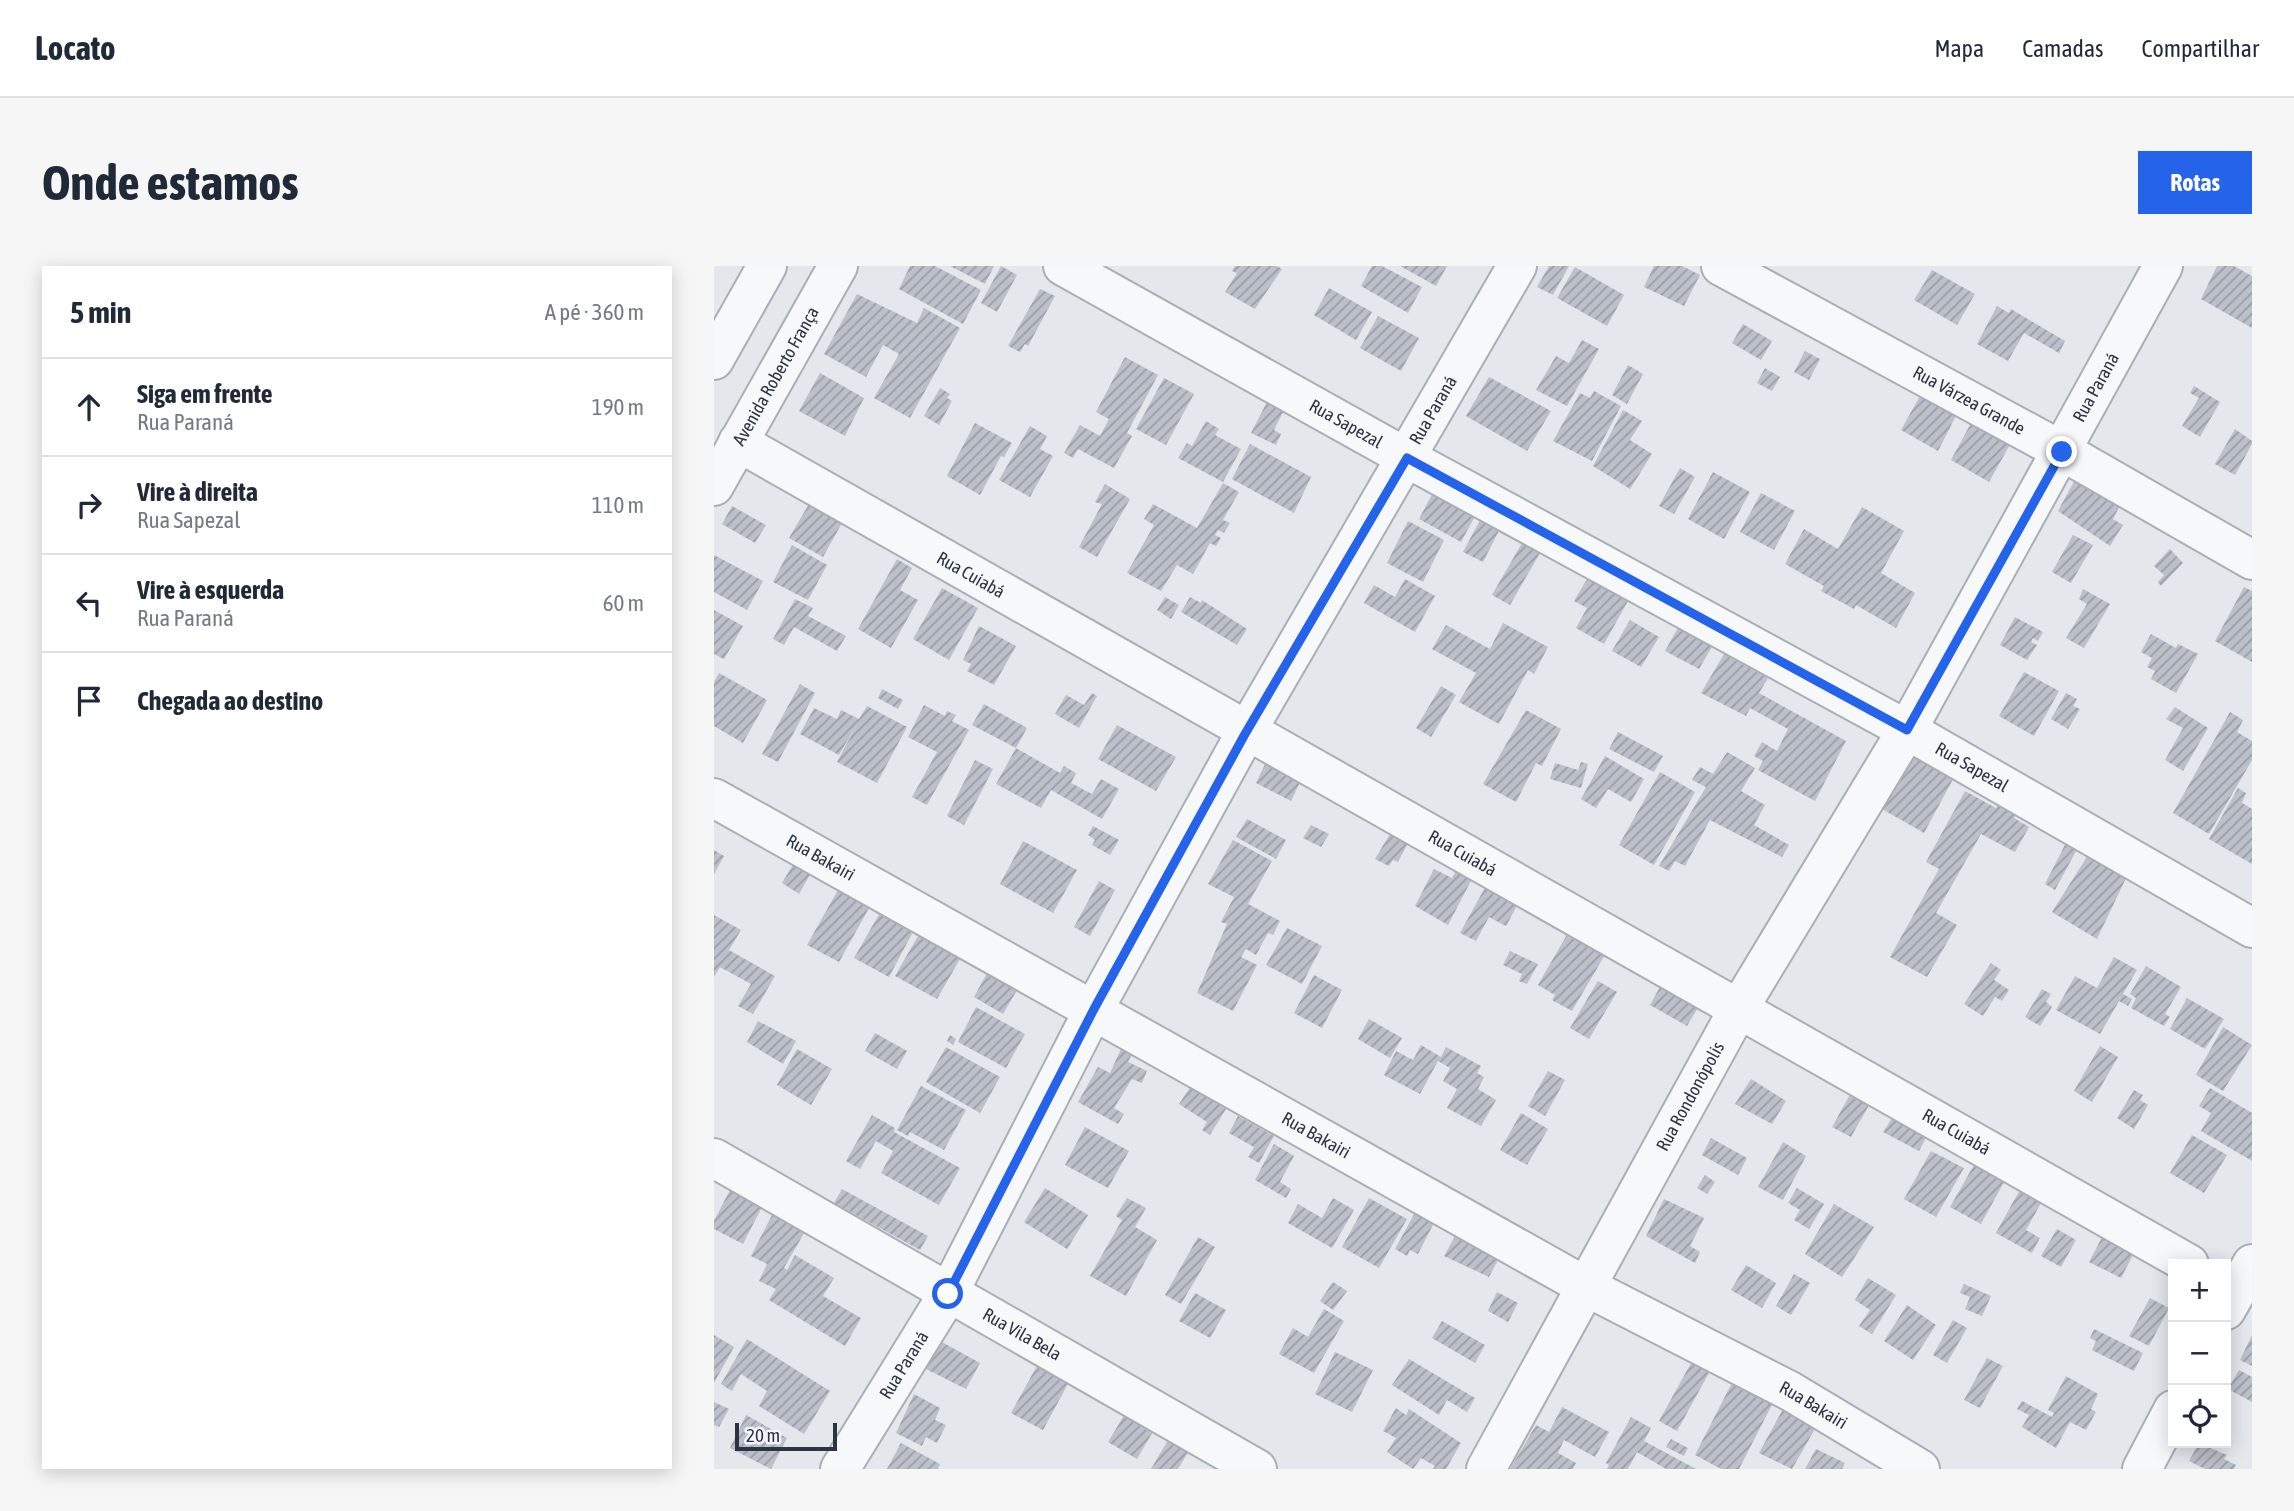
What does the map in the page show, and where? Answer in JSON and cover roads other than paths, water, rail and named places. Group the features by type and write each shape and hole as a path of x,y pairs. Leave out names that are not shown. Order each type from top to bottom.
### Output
{"street":[{"path":"714,360 767,266"},
{"name":"Avenida Roberto França","path":"714,486 838,266"},
{"name":"Rua Sapezal","path":"1063,266 1407,458 1907,730 2252,928"},
{"name":"Rua Paraná","path":"840,1469 948,1294 1094,1009 1245,734 1517,266"},
{"name":"Rua Várzea Grande","path":"1721,266 2062,452 2252,560"},
{"name":"Rua Paraná","path":"1907,730 2163,266"},
{"name":"Rua Cuiabá","path":"738,442 1245,734 1740,1008 2180,1259"},
{"name":"Rua Rondonópolis","path":"1486,1469 1740,1008 1907,730"},
{"name":"Rua Bakairi","path":"714,798 1585,1286 1790,1391 1920,1469"},
{"name":"Rua Vila Bela","path":"714,1158 1257,1469"},
{"path":"2142,1469 2168,1420"}]}
